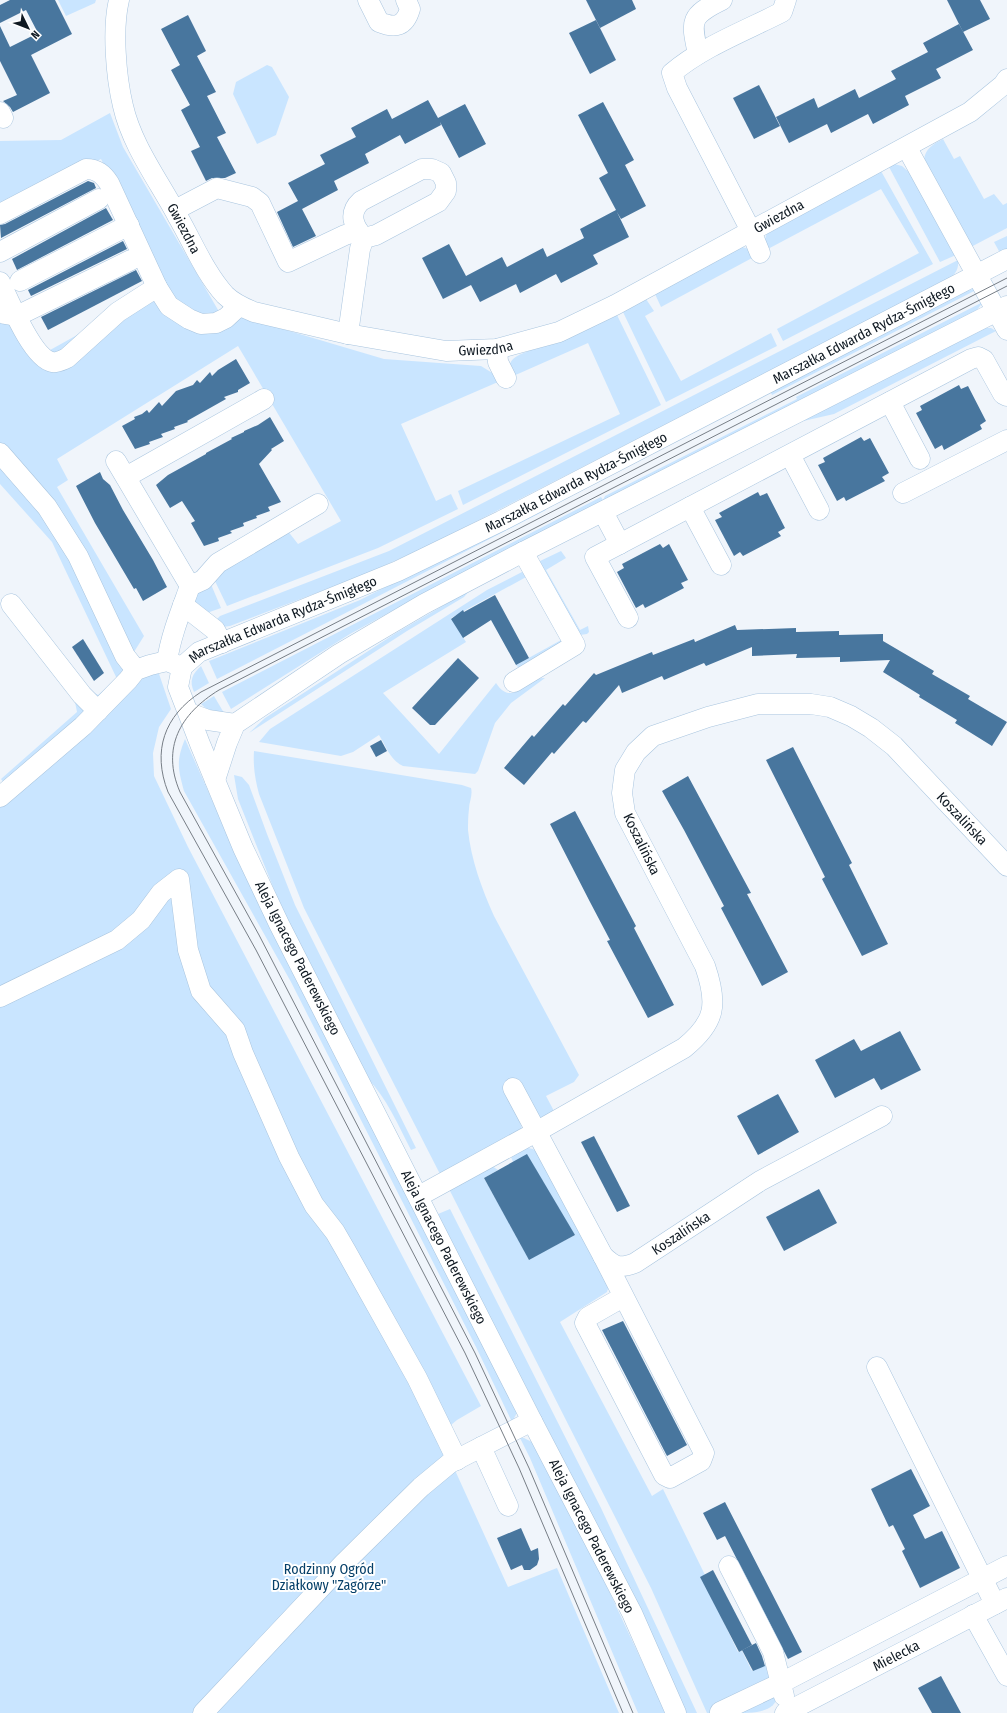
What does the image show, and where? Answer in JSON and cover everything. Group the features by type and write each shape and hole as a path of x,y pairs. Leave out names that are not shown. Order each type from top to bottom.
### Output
{"street":[{"name":"Gwiezdna","path":"119,0 116,36 118,78 123,106 133,136 210,274 226,296 239,306 254,312 348,334 446,352 497,349 559,332 615,305 906,148 970,112 1006,84"},
{"path":"368,0 379,22 389,26 400,25 408,17 410,9 406,0"},
{"path":"698,54 693,25 697,15 703,9 722,0"},
{"path":"760,253 751,231 677,88 672,72 698,54 782,12 786,0"},
{"path":"906,148 977,274 1002,308 1007,330"},
{"path":"0,214 86,170 93,169 105,177 109,183 157,287 169,306 189,319 201,324 216,323 226,318 239,306"},
{"path":"175,210 217,188 252,197 260,203 288,262 345,234 361,234 348,334"},
{"path":"0,252 99,199"},
{"path":"7,297 128,225"},
{"name":"Marszałka Edwarda Rydza-Śmigłego","path":"215,780 178,687 175,664 199,652 315,606 405,568 508,517 1007,259"},
{"path":"7,297 131,260"},
{"path":"7,297 29,341 45,359 52,362 58,362 76,351 118,312 157,287"},
{"path":"215,780 235,724 339,654 424,604 523,552 1002,308"},
{"path":"497,349 498,362 506,378"},
{"path":"628,618 595,557 971,359 978,357 984,360 1003,394 1007,396"},
{"path":"190,586 121,469 264,399"},
{"path":"890,402 920,459"},
{"path":"903,493 1007,440"},
{"path":"0,453 47,507 78,556 125,656 136,670"},
{"path":"790,455 819,510"},
{"path":"0,798 83,726 136,670 150,664 175,664 170,646 190,586 203,580 218,563 318,504"},
{"path":"690,507 721,565"},
{"path":"603,512 620,544"},
{"path":"514,682 575,645 523,552"},
{"path":"11,604 82,695 98,711"},
{"path":"183,605 215,630 222,643"},
{"name":"Koszalińska","path":"418,1196 536,1132 684,1048 696,1038 705,1027 713,1009 712,987 705,966 625,813 622,793 625,770 636,752 653,736 702,718 758,704 812,704 830,707 851,716 871,728 894,746 1007,866"},
{"path":"189,713 208,720 235,724"},
{"name":"Aleja Ignacego Paderewskiego","path":"215,780 243,848 279,924 532,1421 632,1613 676,1713"},
{"path":"0,996 117,940 141,920 161,893 179,879 188,950 201,991 234,1030 289,1157 314,1205 335,1232 417,1378 457,1460"},
{"path":"513,1088 536,1132"},
{"name":"Koszalińska","path":"536,1132 603,1256 614,1266 626,1267 635,1264 760,1181 882,1116"},
{"path":"603,1256 704,1453 701,1461 670,1478 664,1475 585,1323 588,1318 623,1297"},
{"path":"877,1367 984,1578 1001,1601"},
{"path":"203,1713 343,1564 421,1487 450,1463 532,1421"},
{"path":"481,1447 508,1506"},
{"path":"730,1566 773,1652 782,1683 788,1712"},
{"path":"720,1712 782,1683 1007,1566"},
{"name":"Mielecka","path":"788,1712 1001,1601"},
{"path":"974,1615 1007,1676"}],"green space":[{"path":"58,0 96,0 95,3 66,16"},
{"path":"267,65 272,67 289,97 276,135 257,144 233,94 236,82"},
{"path":"110,113 123,147 228,327 242,317 384,359 481,366 494,374 498,382 401,424 436,501 451,494 458,509 378,548 227,606 214,579 223,567 287,530 298,544 341,521 238,346 57,459 68,480 57,487 144,636 117,679 52,542 0,484 0,299 34,359 165,286 101,159 0,211 0,141 61,140"},
{"path":"943,139 954,159 960,156 984,199 994,194 1003,205 1007,203 1007,228 969,248 924,160 930,147"},
{"path":"894,164 902,166 911,174 956,255 940,262 889,167"},
{"path":"881,171 933,264 783,341 777,329 919,253 881,189 766,250 765,239 767,233"},
{"path":"1007,236 1007,250 1000,253 994,242"},
{"path":"742,247 749,249 752,258 661,307 655,294"},
{"path":"958,260 956,272 948,280 430,545 361,576 230,626 223,627 216,620 220,616 389,551"},
{"path":"973,289 976,290 772,395 770,391"},
{"path":"646,299 654,311 645,316 681,381 771,333 777,346 666,402 623,312"},
{"path":"983,302 977,310 412,600 350,634 231,709 222,692 601,497 603,500 605,496 797,399 796,397"},
{"path":"617,315 661,405 463,505 458,491 620,414 588,343 511,377 510,369 510,363 512,360 521,354"},
{"path":"981,328 991,328 996,331 834,414 799,422"},
{"path":"545,506 546,510 217,679 209,661 360,600"},
{"path":"561,551 566,558 546,570 580,630 588,626 589,632 587,634 580,635 538,562"},
{"path":"522,572 528,576 451,618 466,642 383,693 439,754 496,683 502,690 508,693 520,690 538,679 545,678 511,703 495,723 478,771 475,774 403,766 395,760 379,735 353,752 341,756 259,742 270,729 487,590"},
{"path":"210,582 221,608 201,615 191,600 193,596"},
{"path":"470,590 464,597 407,631 249,733 265,718 396,633"},
{"path":"563,639 564,642 519,668 516,665"},
{"path":"201,666 209,683 194,692 192,688 192,678"},
{"name":"Rodzinny Ogród Działkowy \"Zagórze\"","path":"157,668 171,709 159,727 153,753 154,776 188,847 481,1406 457,1420 439,1435 508,1587 557,1568 619,1713 0,1713 0,786 4,783 1,779 77,712 75,702 89,690 98,695 105,689 113,703 140,677"},
{"path":"214,696 224,713 212,712 201,704"},
{"path":"185,739 236,854 518,1411 512,1422 476,1347 291,982 184,791 180,777 179,759"},
{"path":"254,751 462,785 471,788 472,793 468,817 469,841 481,885 494,916 579,1075 574,1082 546,1096 554,1111 535,1121 518,1117 522,1129 441,1176 304,908 259,794 256,783"},
{"path":"234,775 242,777 249,785 295,905 416,1148 411,1150 386,1103 367,1078 291,932 238,799"},
{"path":"523,1147 533,1149 539,1154 609,1285 607,1292 560,1322 652,1496 663,1489 705,1575 702,1577 738,1652 742,1651 752,1671 766,1665 773,1680 716,1713 707,1713 651,1588 448,1187 492,1166 498,1170 484,1178 529,1259 575,1235 513,1162 510,1154"},
{"path":"450,1209 601,1508 697,1713 684,1713 567,1467 446,1231 438,1214"},
{"path":"520,1438 524,1438 534,1443 587,1544 666,1713 638,1713 530,1458"},
{"path":"777,1692 777,1699 769,1708 749,1713 733,1713"}],"building":[{"path":"10,0 55,0 72,34 31,55 50,93 13,112 3,101 17,95 0,61 0,26 10,47 38,33 26,10 0,23 0,5"},
{"path":"586,0 632,0 636,9 600,28"},
{"path":"947,0 980,0 990,19 963,32"},
{"path":"188,15 206,51 197,56 216,92 207,96 226,133 217,137 236,173 225,178 212,178 206,181 191,151 200,147 181,110 190,105 171,70 180,65 161,29"},
{"path":"596,20 616,60 590,74 569,33"},
{"path":"959,24 973,50 936,69 941,78 905,96 909,105 873,124 868,114 831,133 827,124 789,143 776,117 814,98 818,108 855,89 859,98 896,79 891,71 928,52 923,43"},
{"path":"759,85 780,126 754,139 733,98"},
{"path":"428,100 438,118 465,104 486,144 459,158 440,122 441,125 405,144 400,135 365,154 369,163 334,181 338,190 302,209 316,236 293,247 277,212 298,201 288,183 325,164 320,155 356,137 351,128 387,109 392,119"},
{"path":"603,102 634,160 625,165 646,206 621,219 617,212 629,237 593,255 598,264 561,283 556,274 520,293 516,284 480,302 471,285 443,299 422,258 449,244 466,276 502,257 507,267 543,248 547,257 584,238 580,229 616,210 599,178 608,173 578,115"},
{"path":"88,181 94,183 96,188 1,238 0,225 5,224"},
{"path":"106,208 113,220 17,270 12,259"},
{"path":"123,241 127,249 31,296 28,290"},
{"path":"136,270 142,281 48,330 41,317"},
{"path":"236,359 250,383 238,390 238,392 224,397 226,399 187,421 188,422 161,434 163,437 149,442 150,444 135,449 122,426 147,410 149,413 159,402 162,406 176,391 193,385 197,380 200,383 210,372 212,376 218,370"},
{"path":"959,385 961,389 968,386 986,421 980,425 982,429 944,450 942,445 935,449 916,413 922,410 920,406"},
{"path":"270,417 284,441 271,449 272,450 259,464 281,502 268,507 270,511 243,523 244,526 230,531 232,533 218,538 219,541 204,546 191,523 195,521 182,501 170,508 156,485 168,475"},
{"path":"861,437 864,441 870,438 889,473 882,477 885,481 846,501 844,497 837,501 818,465 825,462 823,458"},
{"path":"100,472 103,479 110,485 167,587 143,601 136,588 134,589 95,523 76,486"},
{"path":"758,492 760,496 767,493 785,528 778,532 781,536 743,556 740,552 734,556 715,520 722,517 719,513"},
{"path":"660,544 663,548 669,544 688,580 681,583 684,588 645,608 643,604 636,608 617,572 624,568 622,564"},
{"path":"495,595 529,658 516,665 491,620 463,638 451,619 463,610 464,612"},
{"path":"735,625 737,630 796,628 796,632 839,631 839,635 883,634 883,641 934,671 932,674 970,696 968,699 1007,722 992,746 955,723 957,720 919,697 920,695 883,672 890,660 840,662 840,657 796,658 797,654 752,656 752,647 706,666 704,663 664,680 662,676 622,693 619,685 586,723 583,721 554,754 552,752 524,785 504,768 532,735 534,737 563,704 565,706 594,673 596,675 652,652 653,655 694,639 695,642"},
{"path":"83,639 104,673 94,681 72,647"},
{"path":"458,658 479,678 435,725 430,725 412,708"},
{"path":"381,740 387,751 376,757 370,746"},
{"path":"793,747 852,863 849,865 888,944 862,956 822,879 825,877 766,760"},
{"path":"688,776 751,893 747,894 788,972 762,986 721,908 724,906 662,791"},
{"path":"575,811 636,926 634,928 674,1005 648,1018 607,941 610,940 550,824"},
{"path":"900,1031 921,1070 881,1090 874,1078 835,1098 815,1060 854,1039 861,1051"},
{"path":"778,1094 799,1132 758,1155 737,1116"},
{"path":"594,1136 630,1206 617,1212 581,1142"},
{"path":"527,1154 575,1235 529,1260 484,1178"},
{"path":"819,1189 837,1223 784,1251 766,1217"},
{"path":"623,1321 687,1445 667,1456 602,1330"},
{"path":"911,1469 930,1506 913,1515 925,1539 942,1531 960,1568 920,1588 902,1551 905,1549 893,1525 889,1527 871,1489"},
{"path":"725,1502 802,1652 788,1659 725,1536 717,1540 703,1513"},
{"path":"521,1528 531,1551 538,1548 539,1559 537,1565 530,1570 524,1570 522,1565 511,1570 497,1538"},
{"path":"713,1570 752,1645 739,1652 700,1577"},
{"path":"756,1643 765,1666 753,1671 742,1650"},
{"path":"941,1676 961,1713 932,1713 918,1688"}],"tram line":[{"path":"623,1713 519,1468 465,1353 256,950 168,792 163,777 161,762 165,736 170,723 178,712 201,692 1007,278"},
{"path":"633,1713 529,1468 475,1353 259,935 180,792 175,776 173,761 174,747 178,734 185,721 205,699 219,690 1007,286"}]}
